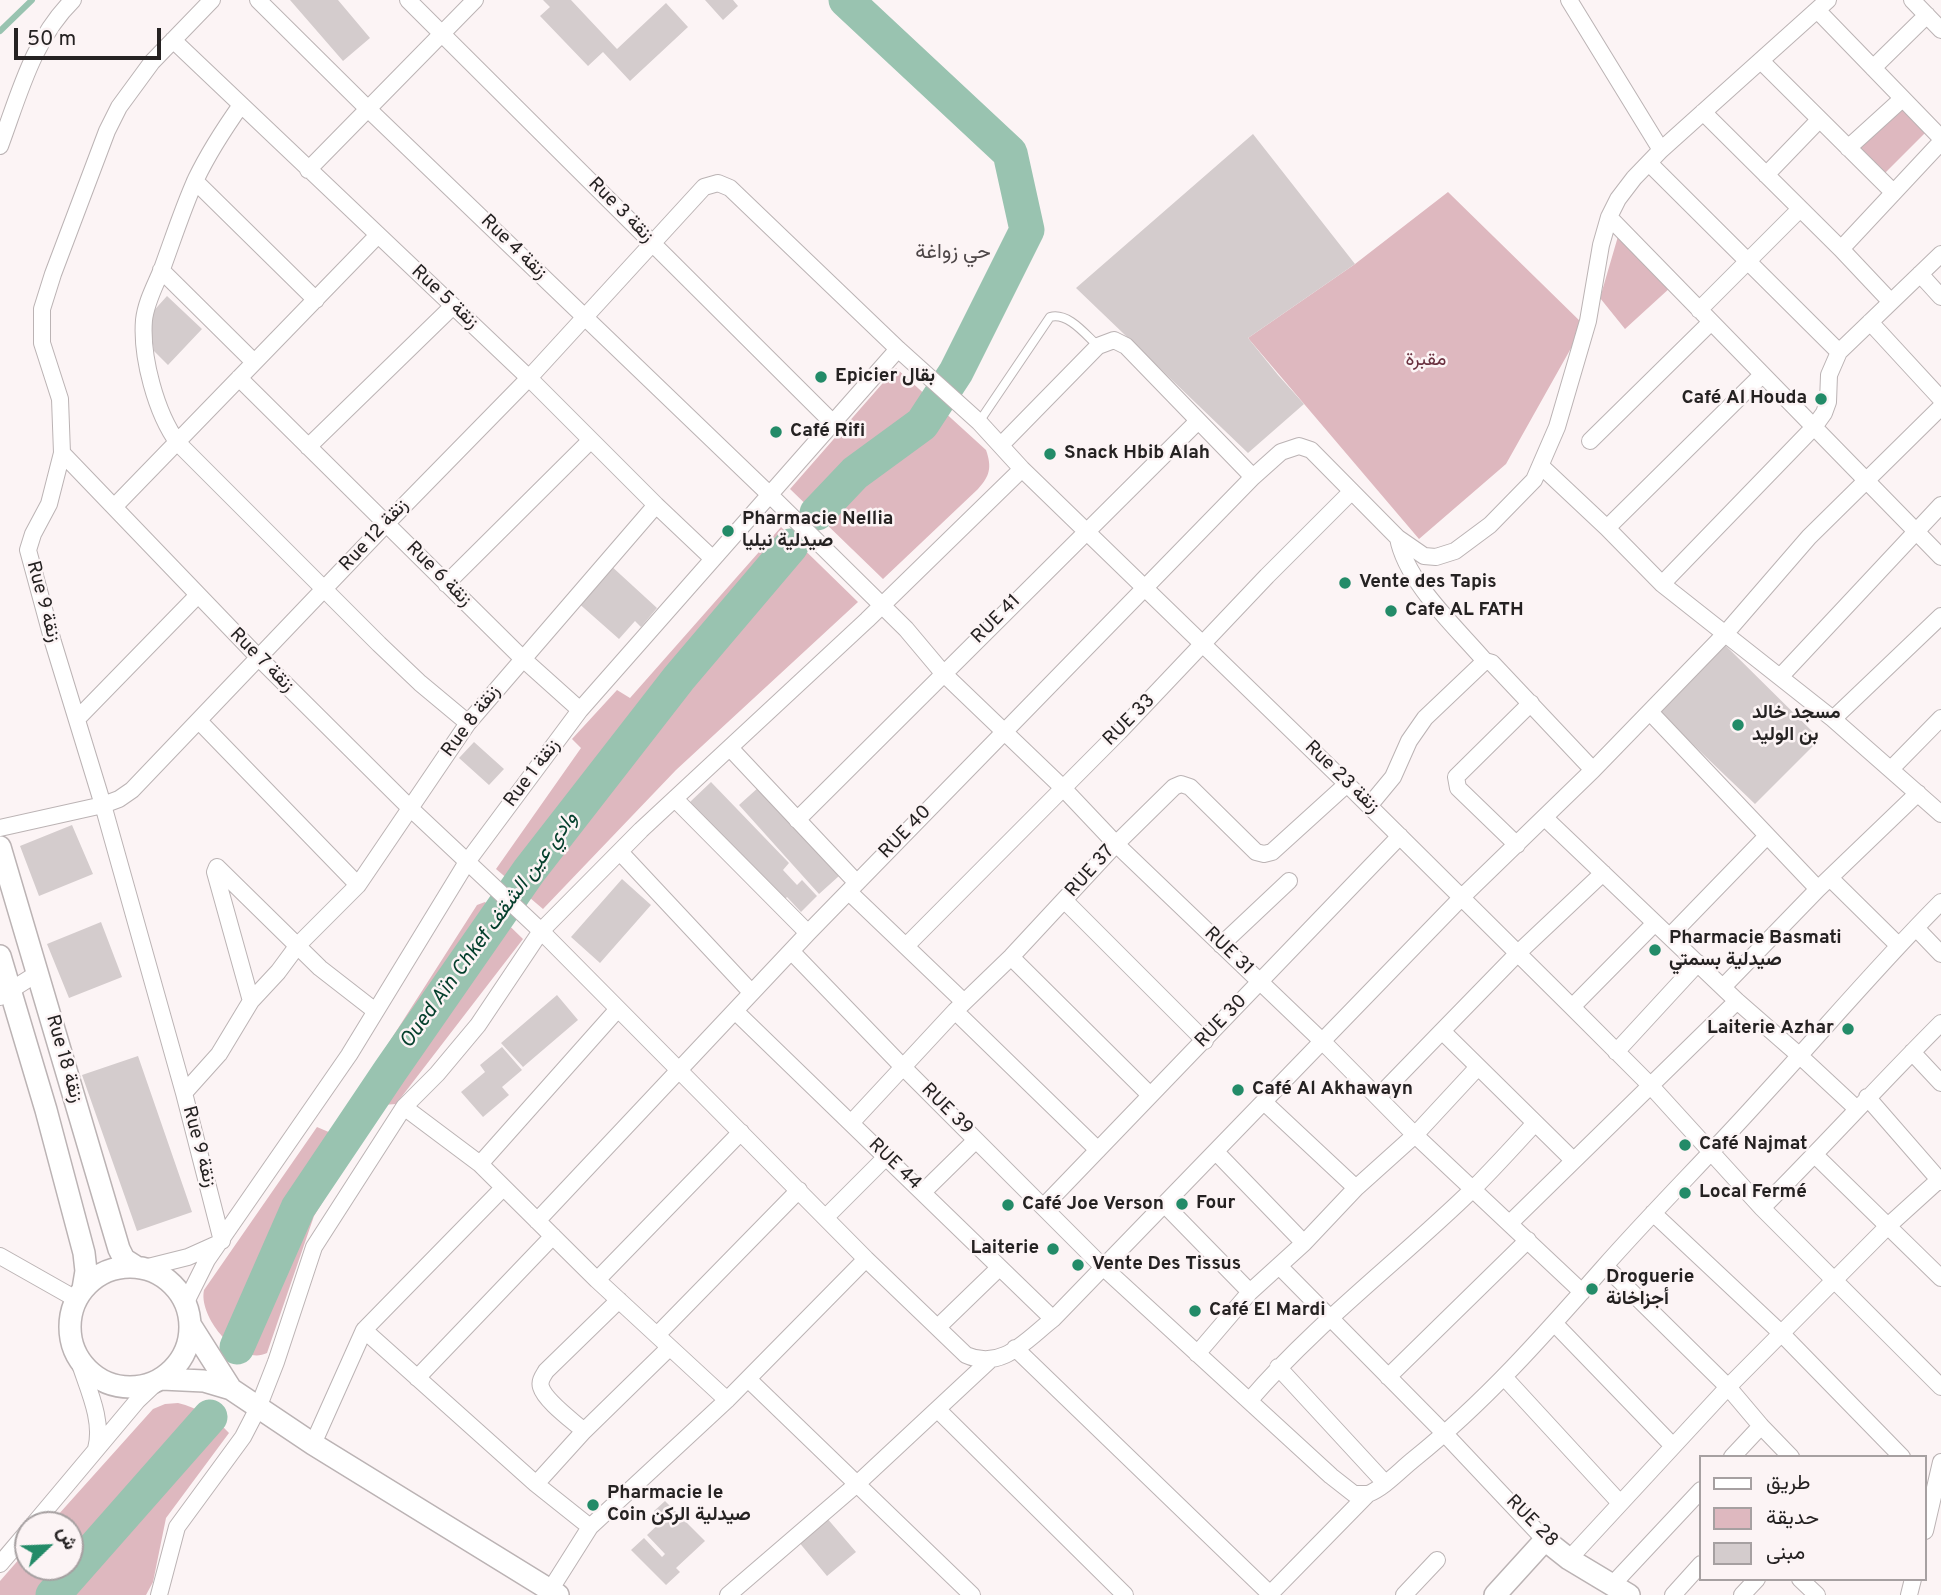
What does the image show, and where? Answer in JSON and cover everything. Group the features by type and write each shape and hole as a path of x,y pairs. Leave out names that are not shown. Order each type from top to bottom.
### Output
{"street":[{"path":"0,146 41,41 52,23 73,0"},
{"name":"Rue 9 زنقة","path":"212,0 136,82 107,131 53,274 42,309 42,343 60,400 62,453 49,504 28,550 184,1093 222,1241"},
{"name":"Rue 4 زنقة","path":"258,0 882,606"},
{"name":"Rue 3 زنقة","path":"408,0 832,422"},
{"path":"308,170 475,0"},
{"path":"1569,0 1661,150"},
{"path":"1912,0 1941,30"},
{"path":"1351,492 1398,538 1418,553 1429,557 1455,551 1490,526 1513,503 1534,480 1557,427 1583,342 1595,271 1609,217 1618,199 1661,150 1823,5 1873,68 1941,140 1840,249"},
{"path":"1873,68 1927,15"},
{"name":"Rue 5 زنقة","path":"173,40 529,378 713,559"},
{"path":"1760,61 1893,192"},
{"path":"1848,148 1902,99"},
{"path":"241,105 209,153 195,180 146,306 143,330 158,407 178,443 420,683 468,723"},
{"path":"1703,112 1891,302"},
{"path":"1766,175 1819,120"},
{"path":"1649,163 1839,352"},
{"path":"195,180 316,300"},
{"name":"Rue 12 زنقة","path":"0,828 103,805 119,799 131,790 529,378 704,187 714,183"},
{"name":"Rue 23 زنقة","path":"714,183 730,188 898,349 979,422 1022,469 1348,784 1650,1086 1762,1208 1941,1387"},
{"path":"1699,310 1800,209"},
{"path":"1609,217 1941,557"},
{"path":"114,507 377,236"},
{"path":"1662,584 1814,427 1828,402 1829,375 1839,352 1941,254"},
{"path":"161,270 254,362"},
{"path":"1920,274 1941,296"},
{"path":"308,447 453,306"},
{"path":"1870,322 1941,399"},
{"path":"1590,441 1710,323"},
{"path":"1001,445 1098,346 1109,340 1121,343 1253,477"},
{"name":"Rue 1 زنقة","path":"185,1304 194,1281 349,1055 374,1010 467,862 580,710 898,349"},
{"path":"1606,528 1762,375"},
{"name":"Rue 6 زنقة","path":"239,378 522,658 580,710"},
{"path":"728,1595 857,1484 989,1361 1016,1348 1053,1319 1462,897 1593,770 1725,634 1862,476 1941,407"},
{"name":"RUE 41","path":"797,820 1198,421"},
{"path":"446,584 591,440"},
{"name":"RUE 40","path":"537,1222 751,992 1253,477 1281,453 1299,446 1311,450 1351,492"},
{"name":"Rue 7 زنقة","path":"62,453 197,596 410,808 541,931 866,1259 966,1354 977,1360 989,1361"},
{"path":"1541,466 1662,584 1833,719 1941,814"},
{"path":"159,1595 177,1527 243,1437 258,1408 314,1247 404,1107 437,1074 478,1025 541,931 675,799 882,606 1022,469"},
{"name":"RUE 33","path":"906,946 1351,492"},
{"name":"Rue 8 زنقة","path":"184,1093 219,1054 251,1001 298,945 358,885 468,723 656,505"},
{"path":"1780,677 1941,505"},
{"path":"1398,538 1416,579 1485,661 1492,663 1593,770"},
{"path":"77,719 197,596"},
{"name":"RUE 31","path":"882,606 906,629 943,673 1063,788 1116,844 1323,1042 1415,1135 1582,1292"},
{"path":"1833,719 1941,616"},
{"path":"1369,806 1393,777 1409,741 1425,718 1485,661"},
{"path":"1517,845 1455,782 1456,777 1531,703"},
{"path":"1650,712 1767,835 1898,945"},
{"path":"1891,769 1941,718"},
{"path":"199,721 358,885"},
{"path":"730,748 797,820 853,888 959,1006 1098,1150"},
{"name":"RUE 37","path":"851,1123 959,1006 1011,957 1116,844 1174,787 1181,784 1190,787 1256,852 1268,853 1348,784"},
{"path":"1723,987 1918,793"},
{"path":"675,799 808,933"},
{"path":"1545,818 1737,1001 1800,1056 1862,1103 1940,1180 1888,1226 1728,1387 1569,1559"},
{"path":"1670,936 1767,835"},
{"name":"RUE 30","path":"1043,1207 1400,836"},
{"name":"Rue 18 زنقة","path":"0,847 119,1249 124,1259 139,1267"},
{"path":"620,852 751,992"},
{"path":"251,1001 215,872 216,867 340,985 374,1010"},
{"path":"1378,1097 1518,953 1603,873"},
{"path":"1221,945 1289,881"},
{"path":"1065,901 1205,1041"},
{"path":"1016,1348 1269,1595 1367,1494 1385,1483 1445,1434 1505,1378 1898,945 1941,902"},
{"path":"1572,1007 1655,923"},
{"path":"1916,928 1941,954"},
{"name":"RUE 39","path":"791,951 1103,1267 1350,1492 1367,1494"},
{"name":"Rue 18 زنقة","path":"0,956 5,993 46,1110 84,1254 86,1271 80,1294"},
{"path":"1011,957 1150,1095"},
{"path":"1616,1052 1698,963"},
{"path":"5,993 38,973"},
{"path":"1510,1223 1737,1001"},
{"path":"480,1164 617,1010"},
{"name":"RUE 44","path":"735,1011 1053,1319"},
{"path":"1762,1208 1941,1023"},
{"path":"1442,1031 1573,1160"},
{"path":"1912,1052 1941,1083"},
{"path":"1197,1354 1250,1292 1304,1243 1356,1188 1415,1135 1478,1067"},
{"path":"1264,1102 1356,1188"},
{"path":"404,1107 480,1164 597,1280 727,1400"},
{"path":"1249,1401 1278,1367 1329,1317 1473,1189 1535,1123"},
{"path":"597,1280 741,1132"},
{"path":"923,1192 976,1140"},
{"path":"1216,1152 1304,1243"},
{"path":"1815,1155 1941,1278"},
{"path":"826,1217 886,1157"},
{"path":"313,1444 364,1330 402,1288 503,1188"},
{"path":"657,1335 799,1190"},
{"path":"1164,1204 1250,1292"},
{"path":"1653,1213 1782,1334 1900,1455"},
{"path":"417,1378 553,1237"},
{"path":"1388,1377 1528,1240"},
{"path":"96,1452 98,1421 71,1339 70,1319 80,1294 97,1276 115,1268 139,1267 188,1257 222,1241"},
{"path":"0,1256 80,1294"},
{"path":"139,1267 159,1273 172,1282 181,1294 191,1326 209,1359 231,1389 313,1444 552,1594 590,1527 727,1400 866,1259"},
{"name":"RUE 28","path":"1279,1266 1545,1540 1569,1559 1621,1590"},
{"path":"1605,1266 1728,1387 1760,1426 1789,1455"},
{"path":"938,1327 999,1268"},
{"path":"584,1431 550,1401 541,1388 541,1380 546,1371 619,1300"},
{"path":"1555,1325 1673,1446"},
{"path":"45,1511 137,1401 174,1370 190,1342 191,1326"},
{"path":"364,1330 536,1484 590,1527"},
{"path":"536,1484 584,1431 669,1348"},
{"path":"78,1358 90,1372 104,1382 121,1387 139,1387 159,1381 204,1381 231,1389"},
{"path":"1278,1367 1385,1483"},
{"path":"1505,1378 1620,1503"},
{"path":"748,1379 972,1595"},
{"path":"938,1410 1125,1595"},
{"path":"1734,1455 1760,1426"},
{"path":"1927,1513 1930,1486 1941,1462"},
{"path":"1621,1590 1700,1491"},
{"path":"1495,1595 1545,1540"},
{"path":"0,1564 14,1548"},
{"path":"1404,1595 1437,1560"},
{"path":"1673,1595 1700,1565"},
{"path":"1742,1595 1755,1581"}],"lane":[{"path":"979,422 1050,317 1058,315 1066,318 1098,346"}],"green space":[{"path":"1894,95 1928,130 1885,173 1850,137"},
{"name":"مقبرة","path":"1448,192 1584,325 1506,464 1419,539 1248,338 1355,264"},
{"path":"1619,233 1671,287 1625,329 1600,298"},
{"path":"896,368 986,450 989,466 985,480 978,489 883,579 790,489"},
{"path":"781,527 858,602 676,770 543,909 496,869 581,748 572,739 617,690 630,698"},
{"path":"485,902 523,939 396,1104 383,1105 314,1216 267,1353 244,1353 223,1337 214,1325 207,1313 204,1290 317,1127 331,1133 477,905"},
{"path":"178,1403 206,1414 229,1433 166,1518 153,1582 146,1595 0,1595 0,1581 14,1565 14,1581 84,1581 84,1511 62,1511 153,1409"}],"building":[{"path":"290,0 338,0 370,38 343,61"},
{"path":"543,0 571,0 617,49 666,3 688,27 630,81 603,52 588,66 540,16 550,7"},
{"path":"705,0 733,0 738,6 723,20"},
{"path":"1253,134 1355,264 1248,338 1304,404 1248,453 1076,288"},
{"path":"167,296 202,329 168,365 154,351 149,316"},
{"path":"609,564 657,608 641,627 635,621 619,639 576,601"},
{"name":"مسجد خالد بن الوليد","path":"1723,643 1820,739 1755,804 1657,710"},
{"path":"474,742 504,769 489,785 459,758"},
{"path":"711,782 789,863 783,870 797,885 802,880 817,896 801,912 787,897 784,900 690,802"},
{"path":"759,787 839,876 819,894 739,805"},
{"path":"72,825 93,874 39,896 20,846"},
{"path":"622,879 651,905 600,963 571,937"},
{"path":"101,922 122,977 69,998 47,944"},
{"path":"557,995 578,1020 523,1067 501,1043"},
{"path":"502,1047 522,1070 502,1087 509,1095 483,1117 461,1092 485,1072 480,1065"},
{"path":"138,1056 192,1212 137,1231 82,1075"},
{"path":"665,1501 705,1541 676,1568 680,1572 666,1585 631,1550 644,1538 662,1557 665,1554 647,1535 663,1520 654,1511"},
{"path":"826,1517 856,1552 827,1576 798,1541"}],"waterway":[{"path":"0,31 32,0"},
{"name":"Oued Aïn Chkef وادي عين الشقف","path":"817,513 855,473 922,424 956,372 1027,230 1010,153 846,0"},
{"name":"Oued Aïn Chkef وادي عين الشقف","path":"237,1347 298,1208 390,1071 529,871 679,678 791,546"},
{"name":"Oued Aïn Chkef وادي عين الشقف","path":"53,1595 210,1417"}],"place":[{"name":"Epicier بقال","path":"821,377"},
{"name":"Café Al Houda","path":"1821,399"},
{"name":"Café Rifi","path":"776,432"},
{"name":"Snack Hbib Alah","path":"1050,454"},
{"name":"Pharmacie Nellia صيدلية نيليا","path":"728,531"},
{"name":"Vente des Tapis","path":"1345,583"},
{"name":"Cafe AL FATH","path":"1391,611"},
{"name":"مسجد خالد بن الوليد","path":"1738,725"},
{"name":"Pharmacie Basmati صيدلية بسمتي","path":"1655,950"},
{"name":"Laiterie Azhar","path":"1848,1029"},
{"name":"Café Al Akhawayn","path":"1238,1090"},
{"name":"Café Najmat","path":"1685,1145"},
{"name":"Local Fermé","path":"1685,1193"},
{"name":"Four","path":"1182,1204"},
{"name":"Café Joe Verson","path":"1008,1205"},
{"name":"Laiterie","path":"1053,1249"},
{"name":"Vente Des Tissus","path":"1078,1265"},
{"name":"Droguerie أجزاخانة","path":"1592,1289"},
{"name":"Café El Mardi","path":"1195,1311"},
{"name":"Pharmacie le Coin صيدلية الركن","path":"593,1505"}],"district":[{"name":"حي زواغة","path":"953,254"}]}
